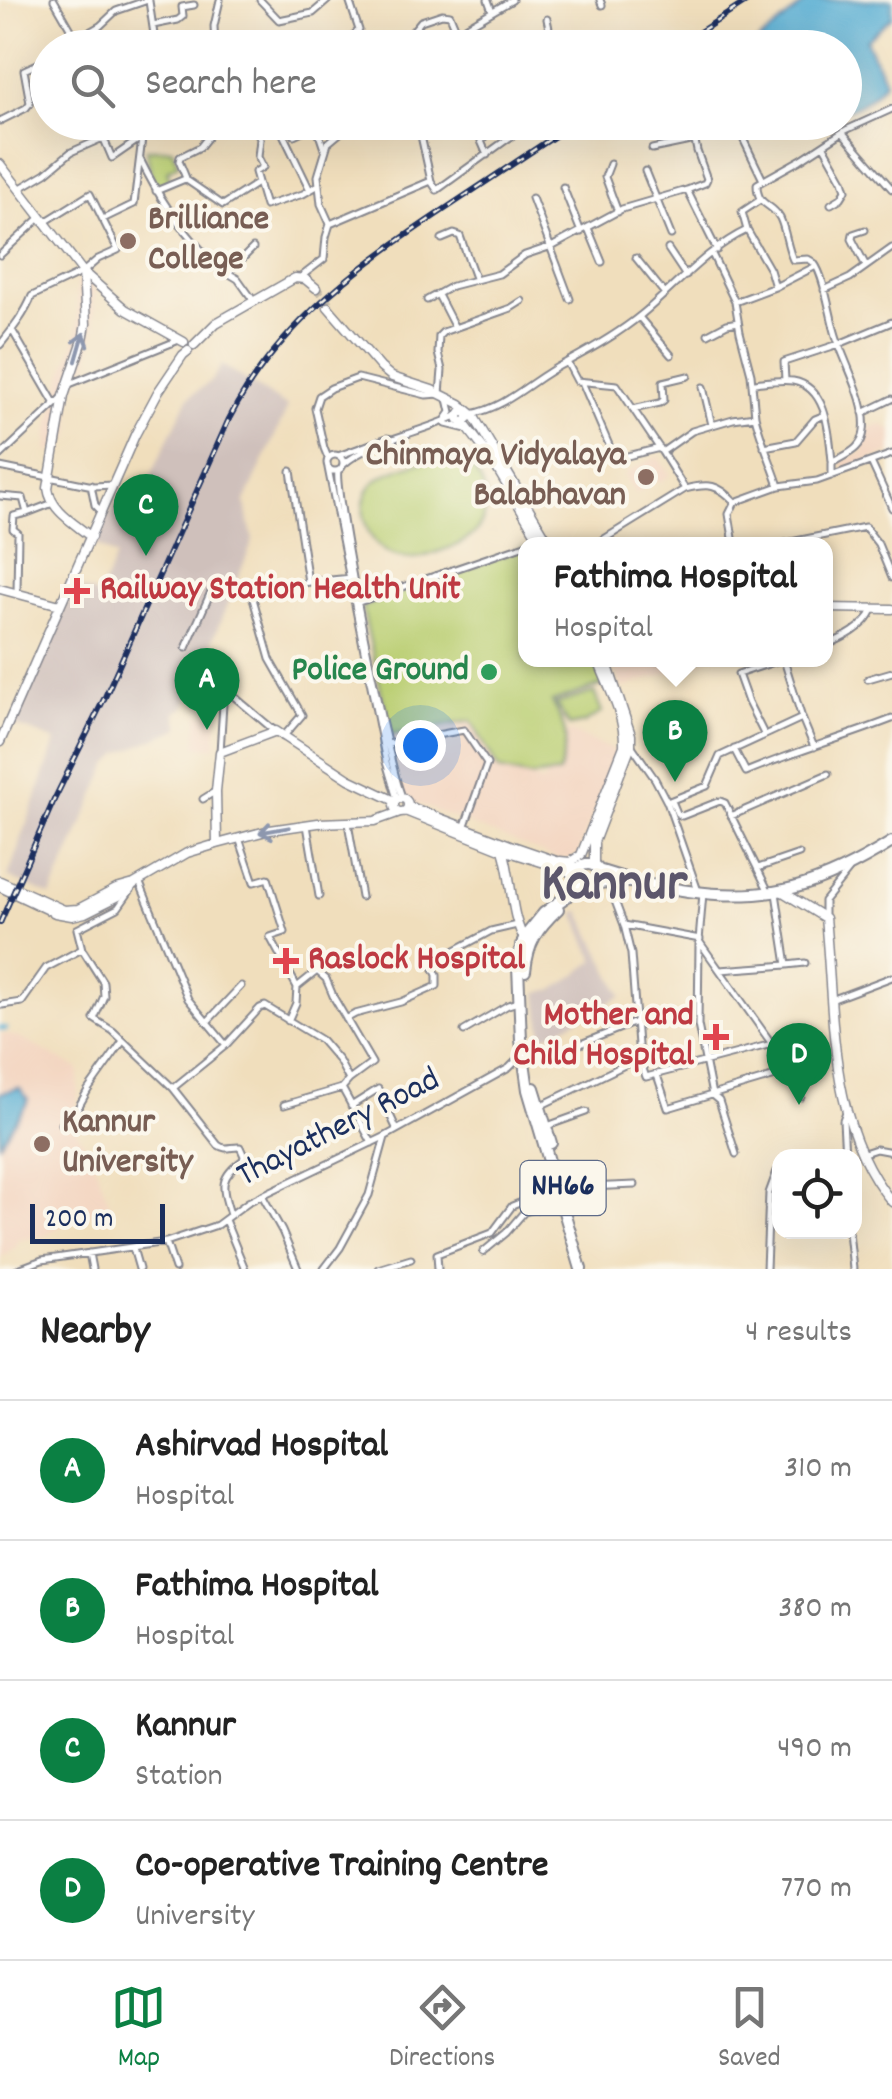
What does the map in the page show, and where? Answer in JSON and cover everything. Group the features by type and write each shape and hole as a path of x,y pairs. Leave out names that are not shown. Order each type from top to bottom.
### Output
{"highway":[{"path":"775,890 821,875 892,839"},
{"path":"526,943 544,913 591,876 700,891 775,890 852,867 892,839"},
{"path":"526,943 591,876"},
{"name":"NH66","path":"526,943 518,966 522,1054 584,1269"},
{"name":"NH66","path":"526,943 528,1075 547,1126 561,1197"}],"main road":[{"path":"1,168 84,272 125,309 186,346"},
{"path":"84,272 86,324 64,396 48,488 53,504 91,536"},
{"path":"300,280 315,289"},
{"path":"0,742 113,484 150,406 186,346 254,300 300,280"},
{"path":"244,307 300,280"},
{"path":"330,306 377,358 409,383 460,404 465,416"},
{"path":"444,397 476,430 540,537"},
{"path":"0,592 16,593 59,608"},
{"path":"0,592 59,608"},
{"path":"833,608 891,611"},
{"path":"591,876 592,841 628,746 604,667"},
{"path":"217,844 220,752 280,734 349,779 401,804 503,850 591,876"},
{"path":"2,884 64,910 74,910 137,883 178,858 217,844 270,830 384,819 401,804"},
{"path":"401,804 560,861 591,876"},
{"path":"560,861 577,858 592,841"},
{"path":"591,876 596,860 592,841"},
{"path":"503,850 517,925 526,943"},
{"path":"2,884 55,913 72,916 119,896 125,888"},
{"path":"775,890 825,918 846,1112 858,1149"},
{"path":"862,1158 892,1202"}],"street":[{"path":"54,0 72,30"},
{"path":"93,30 116,11 148,0 153,30"},
{"path":"214,30 220,0"},
{"path":"260,0 279,20 300,17 321,8 328,0"},
{"path":"349,0 358,30"},
{"path":"488,0 492,12"},
{"path":"460,30 512,0"},
{"path":"152,25 178,20 182,8 194,5"},
{"path":"413,30 420,21 442,14 450,14 456,30"},
{"path":"547,18 549,30"},
{"path":"0,121 30,103 24,70 30,67"},
{"path":"862,124 892,109"},
{"path":"20,189 93,140"},
{"path":"104,140 112,158 138,140"},
{"path":"103,219 134,204 141,140"},
{"path":"206,140 179,158 186,180 223,205 257,183"},
{"path":"260,140 258,157 263,167 255,172 265,206 318,185"},
{"path":"286,140 310,190"},
{"path":"321,140 324,149"},
{"path":"300,280 324,260 330,224 318,185 324,149 330,140"},
{"path":"422,140 437,190 507,140"},
{"path":"482,140 487,155"},
{"path":"427,300 452,286 498,274 525,255 550,247 618,212 705,183 695,140 652,149"},
{"path":"744,140 763,180"},
{"path":"832,464 857,448 865,428 863,413 816,266 808,259 793,260 780,219 760,200 757,184 833,140"},
{"path":"849,140 892,188"},
{"path":"824,146 846,190 831,204"},
{"path":"140,159 184,234 220,271 238,279 254,300"},
{"path":"610,164 605,177 618,212"},
{"path":"645,171 670,235"},
{"path":"156,191 186,180"},
{"path":"330,224 431,180"},
{"path":"562,187 581,232"},
{"path":"687,190 735,302 753,383 755,416 779,486"},
{"path":"0,255 43,219 90,194 118,250 84,272 32,296 26,312 15,321 0,345"},
{"path":"532,198 570,299"},
{"path":"760,200 742,212 775,287"},
{"path":"588,228 602,262"},
{"path":"328,468 332,472 360,453 392,439 506,402 545,372 593,348 639,317 747,230"},
{"path":"865,230 853,234 852,239 866,266"},
{"path":"442,239 460,236 475,278"},
{"path":"228,274 253,248"},
{"path":"824,290 850,278 892,248"},
{"path":"668,249 686,276"},
{"path":"636,258 665,294"},
{"path":"735,302 816,266"},
{"path":"438,294 454,328"},
{"path":"445,423 450,412 444,397 439,336 522,301"},
{"path":"639,317 671,355"},
{"path":"708,334 738,322"},
{"path":"785,380 784,362 892,322"},
{"path":"12,330 55,404"},
{"path":"67,385 186,346"},
{"path":"567,362 574,378 582,382 617,384 685,489"},
{"path":"634,409 660,403 664,400 663,382 688,376"},
{"path":"401,804 315,408 319,396 358,378 444,397"},
{"path":"753,383 785,380 806,386 826,415 832,476"},
{"path":"582,382 615,459 661,450 692,431 755,416"},
{"path":"703,387 712,425"},
{"path":"0,456 64,396"},
{"path":"863,413 892,399"},
{"path":"764,447 796,441 814,419 826,415"},
{"path":"445,423 476,430"},
{"path":"328,458 392,439"},
{"path":"733,537 728,514 736,502 779,486 817,481 892,454"},
{"path":"338,456 336,484 352,578 386,762 401,804"},
{"path":"871,462 892,508"},
{"path":"0,466 91,485 113,484"},
{"path":"291,471 308,582"},
{"path":"91,485 95,505 102,512"},
{"path":"607,537 685,489 716,486 736,502"},
{"path":"0,496 23,498 27,513"},
{"path":"16,593 18,532 14,529 14,516 53,504"},
{"path":"814,537 866,526 892,578"},
{"path":"359,602 518,548"},
{"path":"186,648 214,585 250,588 352,578"},
{"path":"220,752 224,688 280,734 302,715 270,659 250,588"},
{"path":"833,642 868,620 873,610"},
{"path":"762,667 738,674 764,734"},
{"path":"788,667 814,748"},
{"path":"868,679 892,672"},
{"path":"0,714 10,719"},
{"path":"669,801 707,786 717,760 734,748 802,718"},
{"path":"734,748 746,772 892,719"},
{"path":"388,744 464,730 488,764 464,828"},
{"path":"628,746 682,816 723,801 758,868 775,890 787,965"},
{"path":"731,816 828,774"},
{"path":"203,799 216,792"},
{"path":"669,801 700,891 698,1025 704,1062 712,1095 718,1101 736,1154"},
{"path":"348,823 360,898"},
{"path":"306,825 319,896"},
{"path":"239,838 254,882 268,878 284,932 270,937 297,987 288,1021"},
{"path":"758,868 799,854"},
{"path":"825,918 824,900 852,867"},
{"path":"591,876 624,925 631,954 639,1058 646,1077 772,1044"},
{"path":"226,1045 188,999 137,883 118,908 77,929 82,949 103,982 104,996 94,1018 173,1088 218,1145 240,1147 242,1160 229,1170 223,1184 227,1217 245,1269"},
{"path":"346,1019 437,986 438,976 430,963 491,931 517,925"},
{"path":"624,925 699,940 772,1044 801,1098"},
{"path":"2,1005 22,1002 46,968 82,949"},
{"path":"720,970 805,964"},
{"path":"284,1105 342,1088 372,1063 326,979 317,970 297,987"},
{"path":"832,1000 892,977"},
{"path":"207,1022 241,986"},
{"path":"464,1032 519,1002"},
{"path":"173,1088 226,1045 262,1006 331,1049 349,1080"},
{"path":"578,1044 636,1022"},
{"path":"61,1124 76,1113 123,1040"},
{"name":"Thayathery Road","path":"18,1269 42,1260 133,1248 199,1232 262,1195 397,1130 508,1068 522,1054"},
{"path":"540,1106 639,1058"},
{"path":"508,1068 528,1075"},
{"path":"657,1074 668,1108 790,1072"},
{"path":"342,1088 372,1143"},
{"path":"351,1106 378,1089 397,1130"},
{"path":"547,1126 586,1112"},
{"path":"844,1149 846,1112"},
{"path":"324,1269 369,1195 386,1136"},
{"path":"862,1153 876,1149 892,1152"},
{"path":"766,1269 772,1184"},
{"path":"438,1269 438,1254 492,1233 512,1206 635,1185"},
{"path":"262,1195 298,1269"},
{"path":"483,1252 524,1212 561,1197"},
{"path":"850,1239 853,1269"},
{"path":"166,1242 175,1269"},
{"path":"133,1248 139,1269"},
{"path":"89,1253 92,1269"},
{"path":"378,1269 411,1260"}],"shaded area":[{"path":"77,279 94,282 94,332 88,363 72,391 71,435 65,451 58,448 47,452 60,385 78,331"},
{"path":"222,365 288,407 245,502 253,541 185,708 176,712 180,728 119,754 108,766 51,896 8,877 56,741 11,724 75,586 99,595 116,557 94,544 122,487 141,496 188,398 212,380"},
{"path":"881,424 892,430 892,452 844,470 841,460 864,452 862,444 868,428"},
{"name":"Chinmaya Vidyalaya Balabhavan","path":"658,456 670,475 659,483 655,479 635,495 624,474"},
{"path":"614,667 686,667 622,688"},
{"path":"218,713 216,747 196,747 198,714"},
{"path":"470,718 494,766 543,783 569,731 617,752 578,854 570,859 557,859 408,800 398,783 390,734"},
{"path":"580,911 622,996 543,1038 537,992 556,989 595,961 575,913"},
{"name":"Kannur University","path":"0,1033 18,1037 79,1069 76,1130 92,1157 111,1207 72,1219 45,1236 17,1240 17,1246 0,1258"}],"green space":[{"path":"146,149 172,149 178,164 167,171 171,182 157,187"},
{"path":"443,457 467,465 482,483 486,507 477,530 459,544 421,557 399,557 383,550 365,521 363,509 370,488 392,472"},
{"name":"Police Ground","path":"518,550 518,667 598,667 605,684 552,702 565,736 559,773 531,777 499,770 471,721 391,735 362,607"},
{"path":"594,692 602,712 584,723 569,726 556,704"}],"water":[{"path":"808,0 892,0 892,17 866,40 885,81 862,103 862,30 772,30"},
{"path":"19,1088 28,1099 26,1105 0,1143 0,1093"}],"waterway":[{"path":"0,1028 5,1029"}],"tunnel":[{"path":"316,288 331,305"}],"railway":[{"path":"703,30 749,0"},
{"path":"0,923 229,419 249,385 299,324 357,272 549,140"}],"place":[{"name":"Brilliance College","path":"128,241"},
{"name":"Chinmaya Vidyalaya Balabhavan","path":"646,477"},
{"name":"Kannur","path":"146,556"},
{"name":"Railway Station Health Unit","path":"77,591"},
{"name":"Police Ground","path":"489,672"},
{"name":"Ashirvad Hospital","path":"207,730"},
{"name":"Fathima Hospital","path":"675,782"},
{"name":"Raslock Hospital","path":"286,961"},
{"name":"Mother and Child Hospital","path":"716,1037"},
{"name":"Co-operative Training Centre","path":"799,1105"},
{"name":"Kannur University","path":"42,1144"}],"district":[{"name":"Kannur","path":"614,887"}]}
